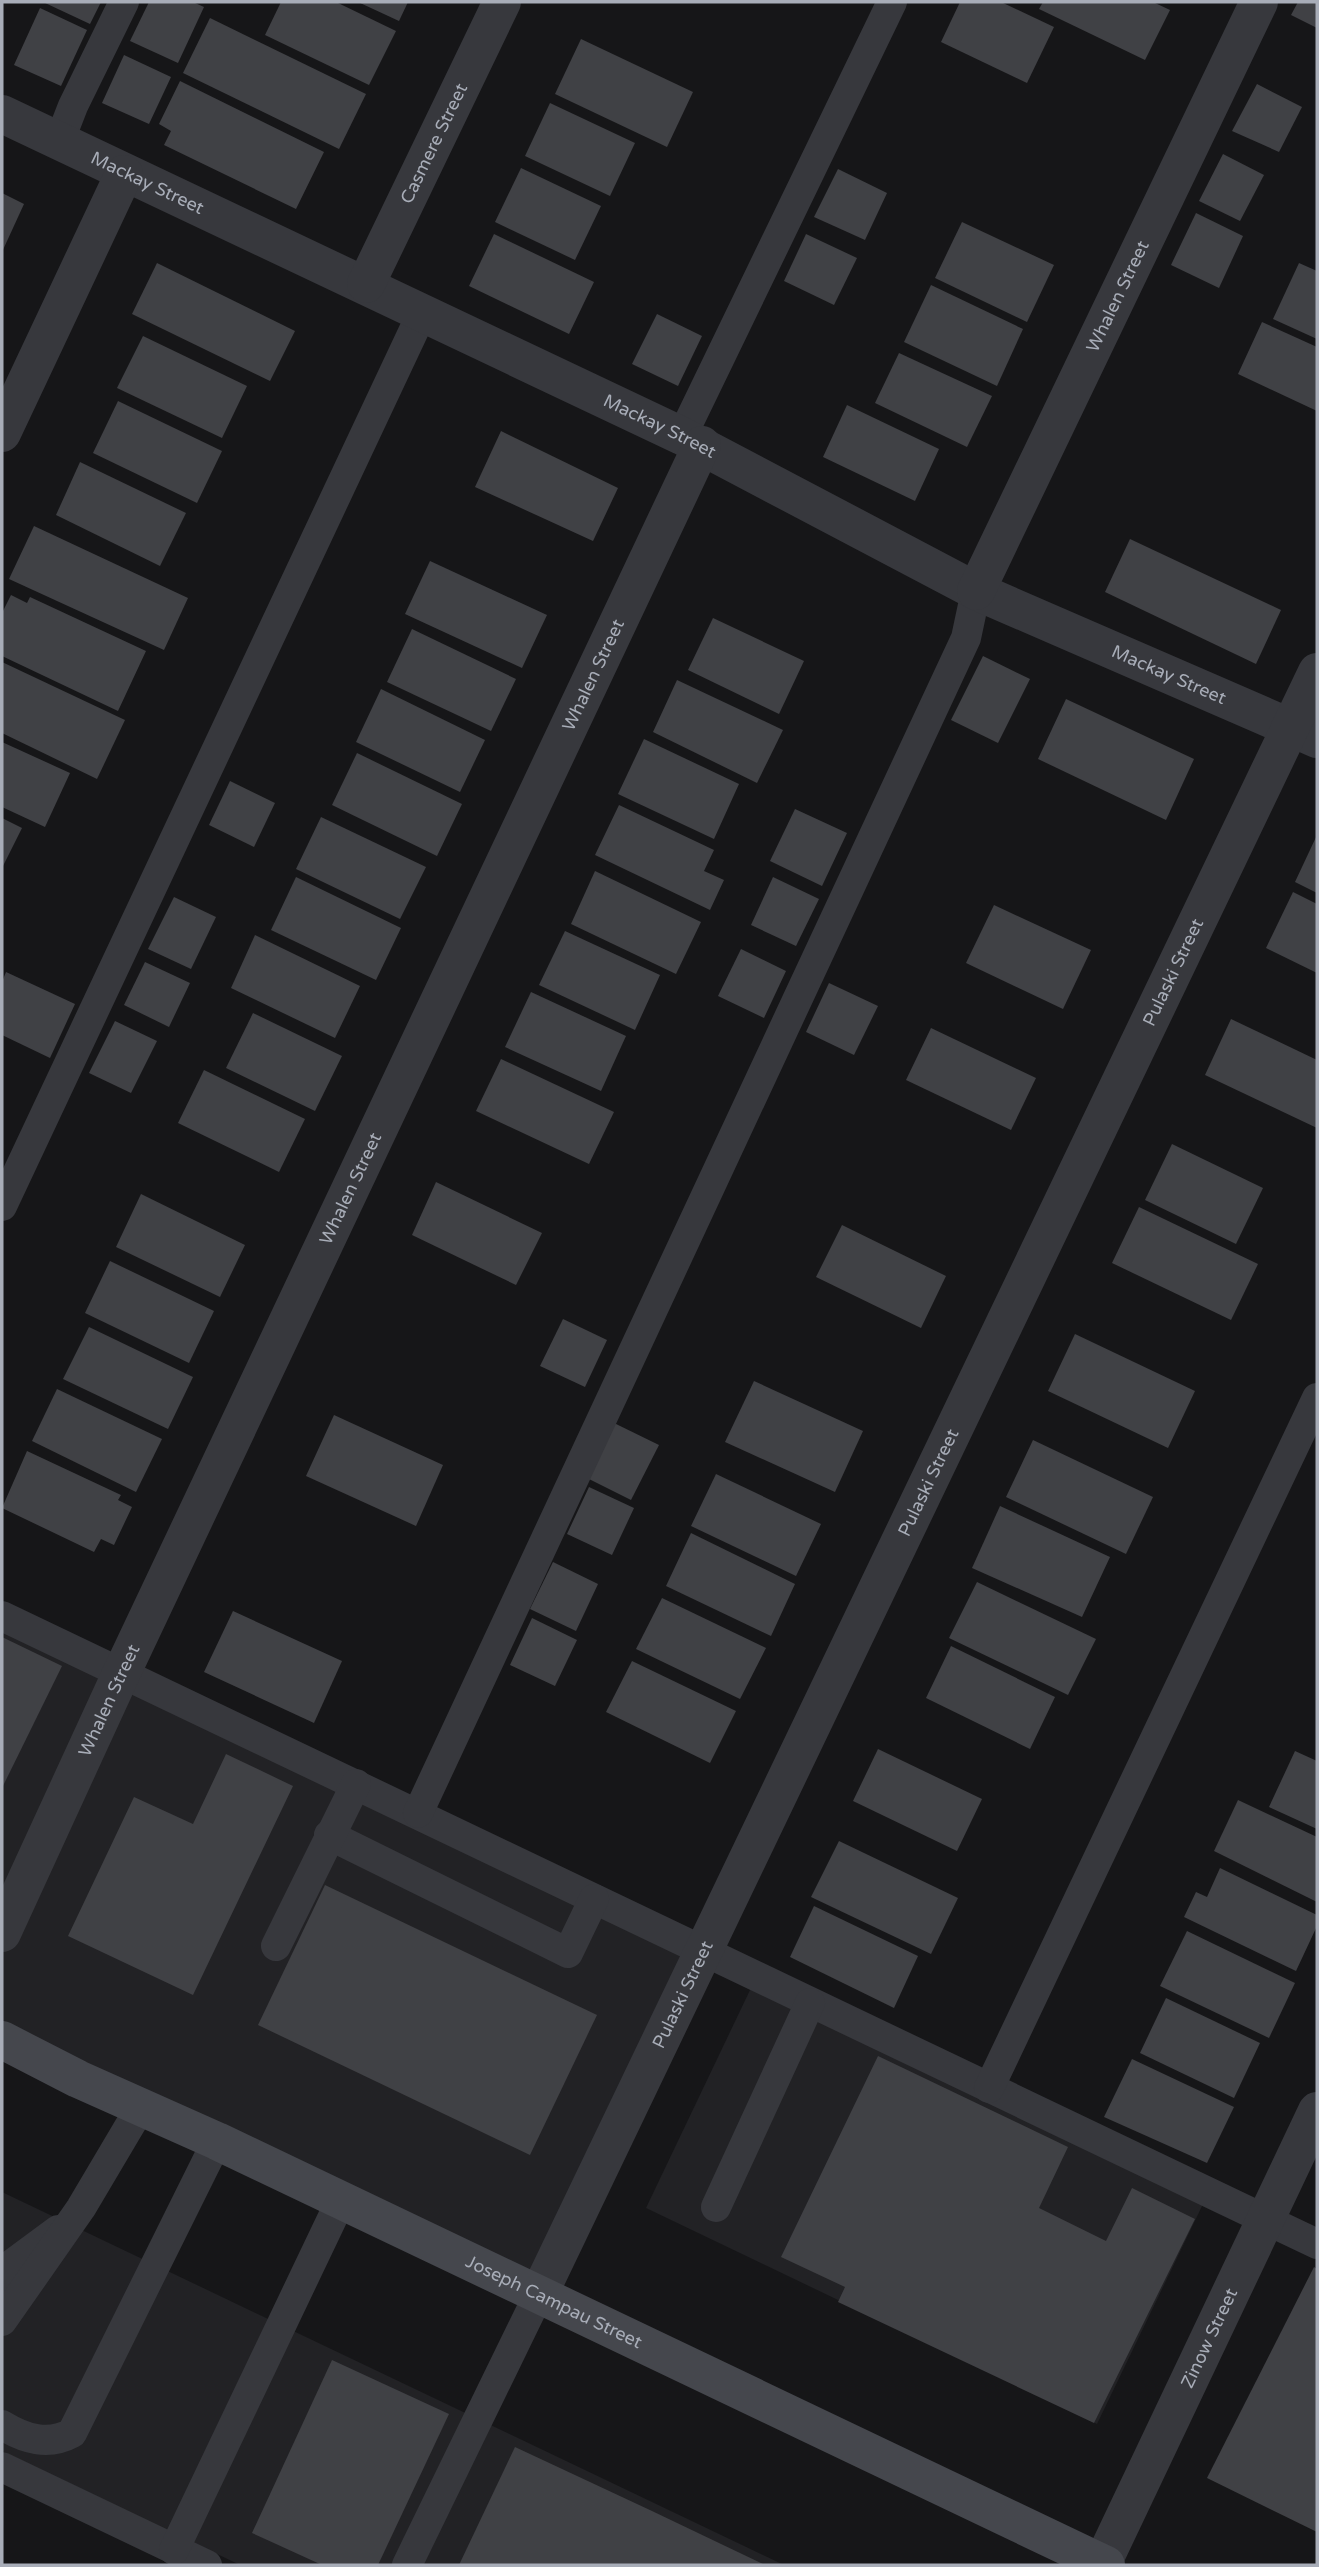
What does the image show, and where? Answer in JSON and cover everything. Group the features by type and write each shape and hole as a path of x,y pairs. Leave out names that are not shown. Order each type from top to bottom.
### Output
{"street":[{"name":"Casmere Street","path":"366,284 502,2"},
{"name":"Whalen Street","path":"976,590 1259,2"},
{"name":"Mackay Street","path":"2,114 124,174 366,284 692,440 976,590 1304,733"},
{"path":"2,433 124,174"},
{"name":"Whalen Street","path":"2,1933 692,440"},
{"name":"Pulaski Street","path":"539,2294 703,1952 1304,733 1317,672"},
{"name":"Joseph Campau Street","path":"2,2040 78,2079 142,2105 1103,2565"},
{"name":"Zinow Street","path":"1103,2565 1317,2111"}],"lane":[{"path":"60,142 73,106 124,2"},
{"path":"692,440 892,2"},
{"path":"2,1206 423,311"},
{"path":"418,1813 966,638 976,590"},
{"path":"989,2088 1317,1398"},
{"path":"2,1616 1317,2244"},
{"path":"276,1946 356,1784"},
{"path":"330,1835 568,1953 594,1899"},
{"path":"716,2207 810,2003"},
{"path":"2,2321 81,2208 142,2105"},
{"path":"207,2565 4,2469 13,2430 42,2442 60,2440 72,2433 217,2141"},
{"path":"174,2550 341,2200"},
{"path":"2,2285 12,2264 27,2250 48,2240 81,2208"},
{"path":"407,2565 539,2294"}],"shaded area":[{"path":"2,1617 703,1952 539,2294 2,2038"},
{"path":"751,1988 1203,2204 1097,2424 646,2208"},
{"path":"2,2192 784,2565 240,2565 2,2451"}],"building":[{"path":"43,2 101,2 90,24"},
{"path":"149,2 193,2 204,7 178,63 130,41"},
{"path":"281,2 336,2 396,31 369,85 265,35"},
{"path":"358,2 408,2 399,21"},
{"path":"960,2 1001,2 1054,27 1027,83 941,42"},
{"path":"1043,2 1153,2 1170,10 1145,60 1039,9"},
{"path":"1298,2 1317,2 1317,28 1291,15"},
{"path":"40,8 87,30 61,86 14,65"},
{"path":"210,18 366,94 339,149 183,73"},
{"path":"581,39 693,92 667,147 555,94"},
{"path":"124,55 171,77 149,124 102,103"},
{"path":"180,81 324,152 296,209 164,145 171,131 159,124"},
{"path":"1257,84 1302,107 1279,152 1232,131"},
{"path":"550,103 635,143 610,196 525,156"},
{"path":"1223,154 1264,175 1240,221 1199,201"},
{"path":"521,168 601,206 575,260 495,222"},
{"path":"838,169 887,193 865,240 814,217"},
{"path":"2,193 24,204 2,252"},
{"path":"1196,213 1243,236 1219,288 1171,265"},
{"path":"962,222 1054,265 1027,322 935,278"},
{"path":"494,234 594,282 569,334 469,286"},
{"path":"806,234 857,258 834,305 784,281"},
{"path":"157,263 295,331 270,381 132,314"},
{"path":"1299,263 1317,271 1317,339 1273,319"},
{"path":"931,285 1023,329 997,386 904,342"},
{"path":"657,314 702,336 678,386 632,364"},
{"path":"1262,322 1317,347 1317,411 1238,374"},
{"path":"143,336 247,386 222,438 117,388"},
{"path":"899,353 992,396 967,447 875,403"},
{"path":"118,401 222,451 197,503 93,453"},
{"path":"847,405 939,449 915,501 823,457"},
{"path":"501,431 618,488 593,541 475,487"},
{"path":"80,462 186,513 160,566 56,515"},
{"path":"34,526 188,598 164,650 9,579"},
{"path":"1130,539 1281,610 1256,664 1105,592"},
{"path":"430,561 547,615 522,668 405,614"},
{"path":"11,595 27,603 30,597 146,651 118,711 2,656 2,613"},
{"path":"713,618 804,661 779,714 688,670"},
{"path":"412,629 516,679 491,731 387,682"},
{"path":"983,656 1030,679 998,743 951,720"},
{"path":"2,662 125,720 97,779 2,733"},
{"path":"677,680 783,730 757,783 653,732"},
{"path":"381,689 485,740 460,792 356,742"},
{"path":"1066,699 1194,759 1166,820 1038,759"},
{"path":"644,739 739,784 714,839 618,794"},
{"path":"2,742 70,773 45,827 2,807"},
{"path":"357,753 462,804 437,856 332,805"},
{"path":"230,781 275,803 254,847 209,825"},
{"path":"619,805 714,850 704,871 724,880 710,910 595,855"},
{"path":"795,809 847,833 822,886 770,861"},
{"path":"321,817 426,867 400,919 296,869"},
{"path":"2,818 22,828 2,868"},
{"path":"1317,835 1317,893 1295,882"},
{"path":"595,871 701,922 676,974 571,924"},
{"path":"296,877 401,928 376,980 271,930"},
{"path":"773,877 819,899 796,946 751,925"},
{"path":"1293,892 1317,904 1317,973 1266,948"},
{"path":"174,897 216,917 191,969 148,949"},
{"path":"994,905 1091,950 1063,1009 966,963"},
{"path":"565,931 660,975 635,1030 539,985"},
{"path":"255,935 360,986 335,1038 231,988"},
{"path":"741,949 786,971 764,1018 718,996"},
{"path":"145,962 190,983 169,1027 124,1005"},
{"path":"6,972 75,1004 50,1058 2,1035 2,982"},
{"path":"829,983 878,1006 854,1055 806,1032"},
{"path":"531,992 626,1036 601,1091 505,1047"},
{"path":"253,1013 342,1056 315,1111 226,1068"},
{"path":"1231,1019 1317,1060 1317,1128 1205,1075"},
{"path":"115,1021 157,1041 131,1093 89,1073"},
{"path":"931,1028 1036,1078 1011,1130 906,1080"},
{"path":"501,1059 614,1112 589,1164 476,1111"},
{"path":"204,1070 305,1119 279,1172 178,1123"},
{"path":"1172,1144 1263,1188 1236,1244 1145,1200"},
{"path":"436,1182 542,1233 516,1285 412,1235"},
{"path":"141,1194 245,1245 220,1297 116,1247"},
{"path":"1139,1207 1258,1264 1231,1320 1112,1263"},
{"path":"842,1225 946,1276 921,1328 816,1277"},
{"path":"110,1261 214,1311 189,1363 85,1313"},
{"path":"563,1319 607,1340 585,1387 540,1366"},
{"path":"89,1327 193,1377 168,1429 63,1379"},
{"path":"1075,1334 1195,1391 1168,1448 1048,1391"},
{"path":"754,1381 863,1431 835,1492 725,1442"},
{"path":"57,1389 162,1439 136,1492 32,1441"},
{"path":"334,1415 443,1465 416,1526 306,1476"},
{"path":"614,1423 659,1445 631,1500 587,1478"},
{"path":"1033,1440 1153,1497 1126,1554 1006,1497"},
{"path":"27,1451 121,1495 118,1500 132,1507 114,1545 101,1539 94,1552 2,1508"},
{"path":"716,1474 821,1524 796,1576 691,1526"},
{"path":"589,1487 634,1508 612,1555 567,1534"},
{"path":"1000,1506 1110,1557 1082,1617 972,1568"},
{"path":"691,1533 795,1584 771,1636 666,1586"},
{"path":"553,1562 598,1584 576,1631 530,1609"},
{"path":"977,1582 1096,1639 1068,1695 949,1638"},
{"path":"662,1598 766,1648 740,1699 636,1649"},
{"path":"233,1611 342,1661 314,1723 204,1672"},
{"path":"532,1618 577,1640 555,1686 510,1665"},
{"path":"2,1637 62,1666 2,1788"},
{"path":"951,1646 1055,1697 1030,1749 926,1698"},
{"path":"632,1661 736,1711 710,1763 606,1712"},
{"path":"878,1749 982,1799 957,1851 853,1801"},
{"path":"1295,1751 1317,1761 1317,1829 1269,1807"},
{"path":"226,1754 293,1786 193,1995 68,1936 134,1797 193,1824"},
{"path":"1238,1800 1317,1837 1317,1902 1214,1851"},
{"path":"839,1841 958,1898 931,1954 811,1897"},
{"path":"1220,1868 1317,1915 1317,1926 1296,1971 1184,1917 1196,1892 1207,1897"},
{"path":"325,1885 597,2015 530,2155 258,2025"},
{"path":"814,1906 918,1956 894,2008 790,1957"},
{"path":"1187,1931 1295,1983 1269,2038 1160,1986"},
{"path":"1166,1998 1260,2043 1234,2098 1140,2053"},
{"path":"878,2056 1068,2147 1039,2208 1106,2241 1132,2188 1195,2219 1094,2423 838,2302 845,2287 781,2257"},
{"path":"1132,2059 1234,2107 1207,2163 1104,2117"},
{"path":"1314,2267 1317,2269 1317,2532 1207,2478"},
{"path":"332,2360 449,2414 378,2565 322,2565 252,2533"},
{"path":"515,2447 652,2511 765,2565 459,2565"}]}
